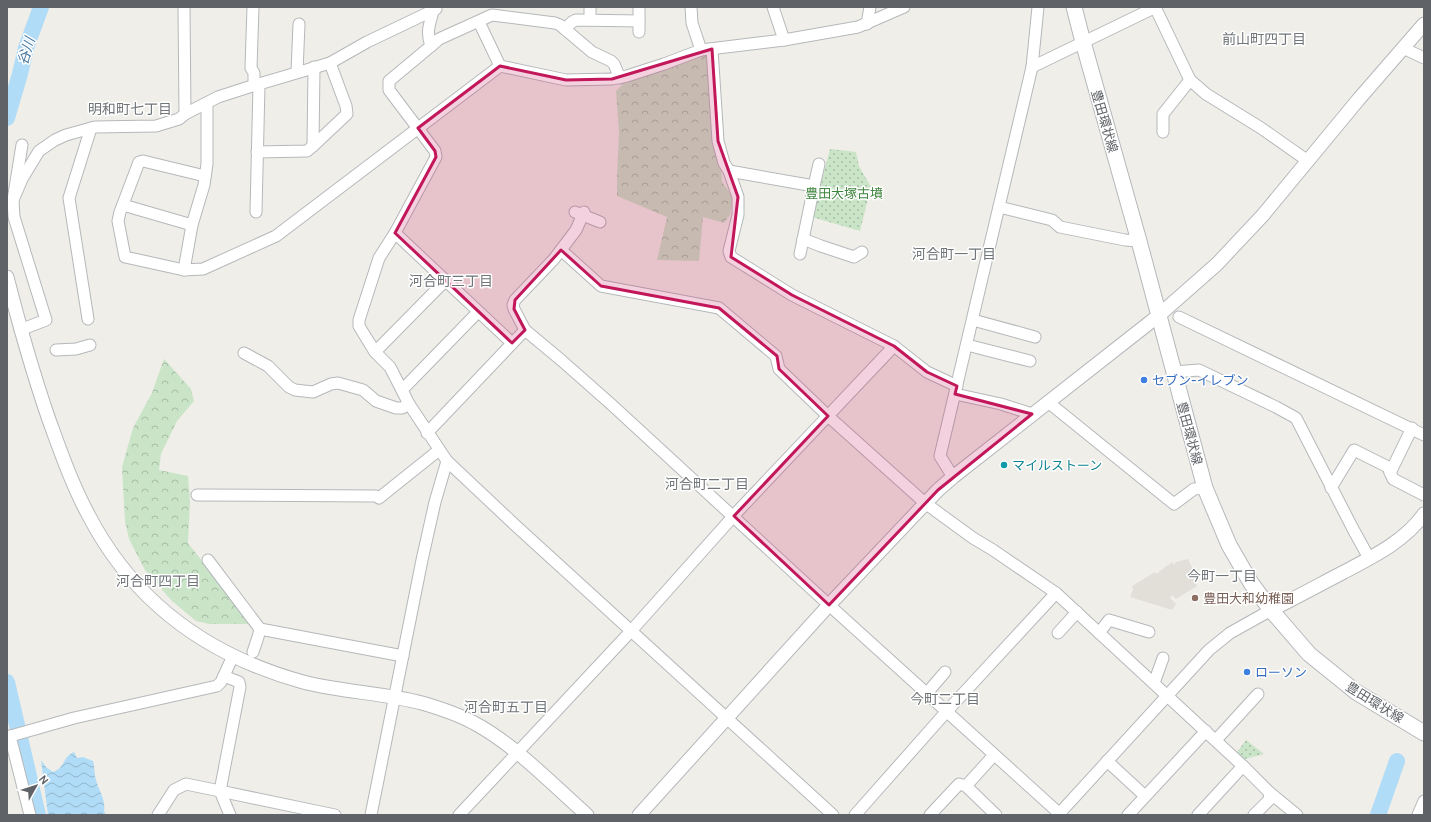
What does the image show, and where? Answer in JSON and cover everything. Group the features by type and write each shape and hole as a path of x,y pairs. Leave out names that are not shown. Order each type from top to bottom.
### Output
{"main road":[{"name":"豊田環状線","path":"1077,8 1083,42 1139,241 1205,488 1229,545 1251,583 1271,610 1309,654 1356,692 1424,733"}],"street":[{"path":"184,7 185,114"},
{"path":"253,7 252,68 256,85 256,212"},
{"path":"590,7 590,20"},
{"path":"565,29 576,20 590,20 639,27 639,7"},
{"path":"773,7 784,40"},
{"path":"867,24 870,7"},
{"path":"205,176 143,161 139,162 118,221 125,257 184,270 203,269 276,236 500,66 566,80 620,78 707,49 784,40 858,27 904,7"},
{"path":"953,476 940,456 1032,67 1038,7"},
{"path":"1032,67 1155,7 1190,80 1206,94 1238,113 1308,161"},
{"path":"431,46 428,38 429,21 437,8"},
{"path":"13,200 22,179 39,150 66,135 92,128 156,126 180,119 185,114 218,97 330,63 368,42 437,8"},
{"path":"691,8 692,23 707,49 718,141 724,163 729,171 738,197 738,215 729,251 731,257 792,295 894,346 927,372 956,390 1032,414"},
{"path":"620,78 614,64 611,61 592,52 565,29 555,23 492,15 439,39 388,81 389,90 435,151 436,157 395,233 379,258 359,320 359,326 375,352 390,367 409,404 447,461 515,525 833,815"},
{"path":"479,22 500,66"},
{"path":"297,72 300,24"},
{"path":"638,815 829,605 925,503 953,476 1158,316 1217,264 1241,240 1358,100 1424,24"},
{"path":"1403,48 1424,58"},
{"path":"257,152 307,151 347,114 346,106 330,63"},
{"path":"313,146 314,68"},
{"path":"1163,132 1163,114 1190,80"},
{"path":"184,270 192,225 204,185 207,164 208,103"},
{"path":"88,319 69,198 92,128"},
{"path":"20,330 46,320 14,217 13,200 22,145"},
{"path":"800,254 819,164"},
{"path":"729,171 814,186"},
{"path":"123,205 192,225"},
{"path":"999,207 1052,220 1060,227 1125,240 1139,241"},
{"path":"600,222 580,213 576,230 561,250 515,300 513,305 514,309 524,330 561,360 734,516 829,605 1060,815 1107,761 1209,650 1230,633 1400,540 1417,524 1424,514"},
{"path":"395,233 444,281 512,343"},
{"path":"803,239 854,257 862,252"},
{"path":"561,250 601,286 719,308 776,356 779,369 828,416 925,503 973,538 1056,593 1216,740 1269,792 1297,815"},
{"path":"7,277 29,362 55,438 89,517 106,545 124,570 139,587 176,622 206,643 277,674 304,682 420,703 448,711 473,722 490,732 517,752 587,815"},
{"path":"375,352 444,281"},
{"path":"402,390 478,312"},
{"path":"1179,317 1424,435"},
{"path":"973,320 1035,337"},
{"path":"427,433 524,330"},
{"path":"56,350 76,349 90,345"},
{"path":"967,345 1030,361"},
{"path":"459,815 631,631 734,516 894,346"},
{"path":"244,353 268,366 295,390 313,392 331,384 338,383 362,390 376,401 396,408 402,408 409,404"},
{"path":"1174,372 1199,370 1296,418 1331,488 1369,558"},
{"path":"1048,402 1174,504 1194,489 1205,488"},
{"path":"1390,473 1412,428"},
{"path":"197,495 376,496 379,498 439,450"},
{"path":"1331,488 1354,450 1388,467 1393,479 1424,495"},
{"path":"371,815 422,560 435,502 447,461"},
{"path":"208,560 260,629 403,656"},
{"path":"855,815 947,711 1056,593"},
{"path":"1058,632 1077,612"},
{"path":"1099,633 1109,620 1149,632"},
{"path":"253,652 260,629"},
{"path":"30,815 13,735 74,718 217,686 221,682 233,656"},
{"path":"1154,684 1162,658"},
{"path":"927,693 945,672"},
{"path":"224,676 239,682 240,687 220,791 230,815"},
{"path":"1216,740 1258,694"},
{"path":"1128,815 1206,731"},
{"path":"966,786 994,755"},
{"path":"1107,761 1145,796"},
{"path":"1198,815 1243,766"},
{"path":"158,815 174,790 186,784 335,815"},
{"path":"930,815 959,784 966,786 994,815"},
{"path":"1254,815 1270,799 1269,792"},
{"path":"1418,815 1424,802"}],"highlighted area":[{"path":"712,49 718,141 738,197 731,257 792,295 894,346 927,372 957,386 955,394 1032,414 938,490 829,605 734,516 828,416 779,369 777,356 719,308 601,286 561,250 515,300 514,309 525,330 512,343 395,233 436,157 435,151 418,128 500,66 566,80 612,79"}],"shaded area":[{"path":"1188,559 1194,571 1192,573 1197,586 1176,599 1172,595 1170,598 1176,604 1172,610 1130,597 1133,590 1132,586 1155,572 1156,574 1172,562 1174,565 1176,562"}],"green space":[{"path":"701,50 710,56 713,96 712,138 721,166 722,182 733,197 730,215 724,223 703,217 699,261 657,260 667,217 617,196 619,132 616,91 626,81"},
{"name":"豊田大塚古墳","path":"830,149 856,152 859,166 871,187 860,231 812,217"},
{"path":"164,359 191,389 194,401 177,421 161,454 159,470 188,476 190,502 188,543 251,624 209,624 196,621 172,601 145,570 129,539 125,521 122,467 133,428 152,393"},
{"path":"1246,740 1264,754 1241,760 1235,755"}],"water":[{"path":"74,752 77,758 83,757 93,761 95,778 103,799 104,811 106,815 48,815 41,760 46,767 53,772 60,767 70,754"}],"waterway":[{"name":"谷川","path":"7,118 26,48 41,7"},
{"name":"谷川","path":"7,682 38,815"},
{"path":"1378,815 1397,761"}],"place":[{"name":"セブン-イレブン","path":"1144,380"},
{"name":"マイルストーン","path":"1004,465"},
{"name":"豊田大和幼稚園","path":"1195,598"},
{"name":"ローソン","path":"1247,672"}],"district":[{"name":"前山町四丁目","path":"1264,39"},
{"name":"明和町七丁目","path":"130,109"},
{"name":"河合町一丁目","path":"954,254"},
{"name":"河合町三丁目","path":"451,281"},
{"name":"河合町二丁目","path":"707,484"},
{"name":"今町一丁目","path":"1222,576"},
{"name":"河合町四丁目","path":"158,581"},
{"name":"今町二丁目","path":"945,699"},
{"name":"河合町五丁目","path":"506,707"}]}
